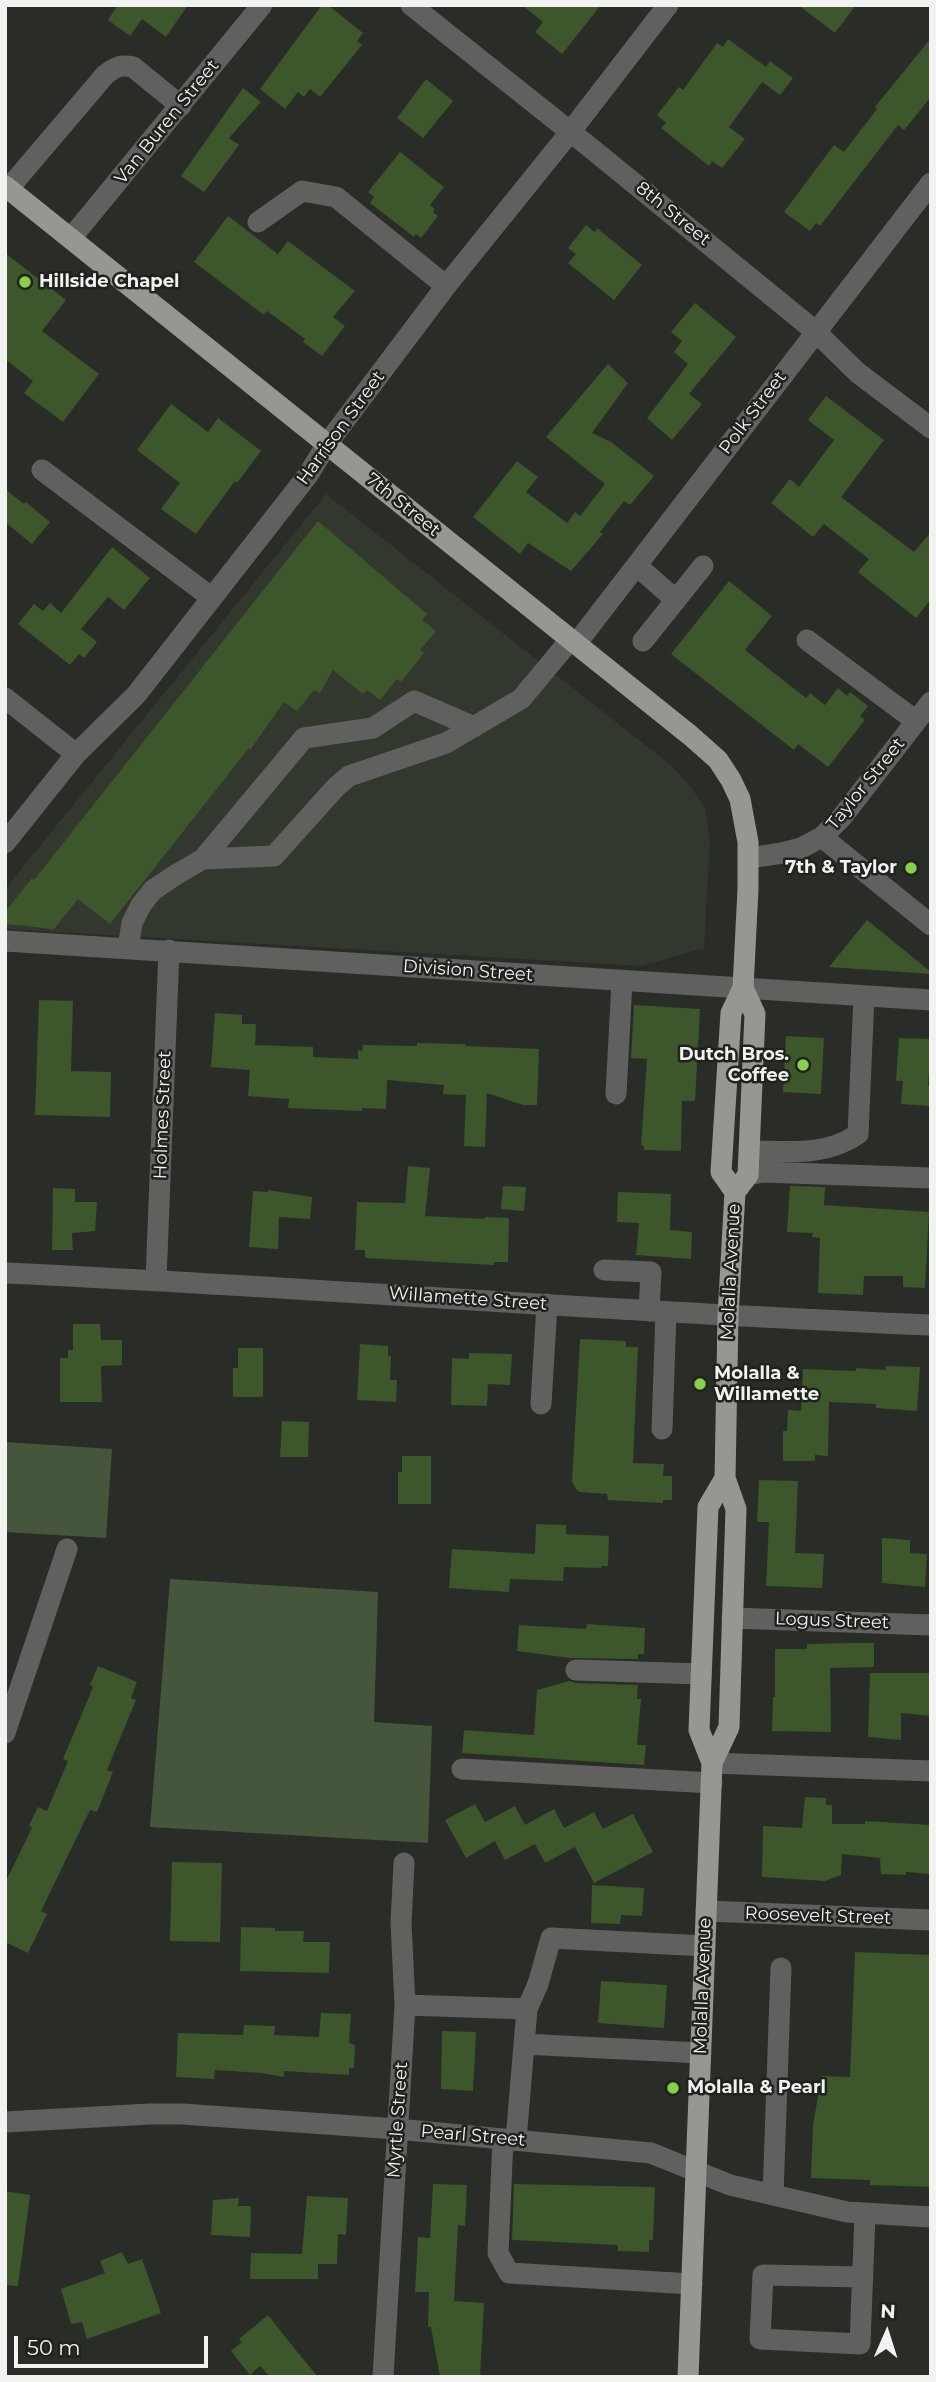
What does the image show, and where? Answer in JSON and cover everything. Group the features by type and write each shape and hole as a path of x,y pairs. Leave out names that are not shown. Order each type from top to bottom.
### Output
{"main road":[{"name":"7th Street","path":"7,187 718,760 740,799 749,858"},
{"name":"Molalla Avenue","path":"741,1183 721,1172 731,1013 743,988 749,858"},
{"name":"Molalla Avenue","path":"688,2377 712,1773 729,1727 736,1509 724,1478 729,1316 741,1183 750,1151 755,1014 743,988"},
{"name":"Molalla Avenue","path":"712,1773 699,1730 701,1674 708,1507 724,1478"}],"street":[{"name":"Van Buren Street","path":"72,237 262,5"},
{"name":"8th Street","path":"411,5 571,131 816,331 858,373 931,428"},
{"name":"Harrison Street","path":"5,843 76,754 136,695 308,475 327,444 446,286 571,131 667,5"},
{"path":"7,187 105,75 116,66 133,67 181,106"},
{"name":"Polk Street","path":"203,859 274,856 349,776 446,743 521,699 574,642 637,566 931,183"},
{"path":"258,222 302,191 336,197 446,286"},
{"path":"42,470 212,598"},
{"path":"637,566 676,600"},
{"path":"643,640 703,566"},
{"path":"807,640 916,721"},
{"path":"5,698 76,754"},
{"path":"128,948 132,923 153,890 203,859 304,738 373,728 414,701 474,727"},
{"name":"Taylor Street","path":"749,858 801,848 822,837 842,817 931,702"},
{"path":"822,837 931,925"},
{"name":"Division Street","path":"5,941 931,1000"},
{"name":"Holmes Street","path":"156,1280 169,950"},
{"path":"616,1094 622,981"},
{"path":"750,1151 818,1152 859,1134 864,996"},
{"path":"741,1183 763,1172 931,1178"},
{"path":"604,1270 651,1272 657,1311 662,1429"},
{"name":"Willamette Street","path":"5,1273 729,1316 931,1325"},
{"path":"541,1404 547,1304"},
{"path":"5,1733 68,1549"},
{"name":"Logus Street","path":"733,1618 931,1625"},
{"path":"576,1670 701,1674"},
{"path":"462,1769 712,1773 931,1771"},
{"name":"Myrtle Street","path":"383,2377 405,2005 401,1923 404,1863"},
{"name":"Roosevelt Street","path":"706,1911 931,1920"},
{"path":"692,2284 509,2273 498,2253 527,2009 538,1984 551,1938 705,1946"},
{"path":"773,2195 781,1968"},
{"path":"405,2005 527,2009"},
{"path":"524,2044 701,2053"},
{"name":"Pearl Street","path":"5,2122 182,2114 397,2129 651,2153 730,2185 773,2195 865,2215 931,2217"},
{"path":"862,2277 763,2274 760,2339 860,2344 865,2215"}],"shaded area":[{"path":"326,494 672,766 690,786 705,808 710,839 704,948 642,966 5,929 5,889"}],"green space":[{"path":"5,1442 112,1449 106,1538 5,1532"},
{"path":"170,1579 378,1592 374,1722 432,1726 428,1843 150,1827"}],"building":[{"path":"118,5 188,5 166,37 142,19 130,36 108,20"},
{"path":"322,5 328,5 363,33 357,41 362,45 320,97 310,89 304,97 298,92 285,109 260,89"},
{"path":"522,5 601,5 562,54 535,32 543,22"},
{"path":"798,5 856,5 835,33"},
{"path":"931,38 931,97 904,130 898,125 820,226 816,223 810,231 784,212 834,145 844,152 877,109 875,107"},
{"path":"728,39 766,67 770,61 793,78 780,95 762,82 729,127 745,139 722,168 712,161 709,166 661,128 666,123 657,115 679,87 683,90 717,43 723,47"},
{"path":"426,79 453,101 423,138 397,118"},
{"path":"243,88 261,102 229,138 239,145 204,192 181,176"},
{"path":"400,152 444,187 430,205 438,216 421,238 416,234 414,237 370,203 374,197 368,192"},
{"path":"228,216 278,254 288,241 355,291 333,317 345,326 322,356 303,342 305,339 267,311 264,315 194,262"},
{"path":"586,225 595,232 597,228 642,265 614,300 568,263 576,254 568,248"},
{"path":"5,253 66,300 42,331 99,374 63,422 24,393 33,381 5,359"},
{"path":"695,303 736,337 689,394 702,404 672,440 647,418 688,364 674,352 682,341 671,332"},
{"path":"608,364 628,383 592,433 611,442 654,476 630,505 624,501 600,532 603,534 571,571 528,543 520,554 473,517 517,461 538,477 526,492 567,523 575,512 580,516 605,484 546,437"},
{"path":"826,396 884,440 841,497 914,552 931,532 931,599 916,618 858,572 869,559 824,524 813,537 771,503 790,479 799,487 834,440 808,420"},
{"path":"171,404 208,432 218,418 261,451 196,534 161,509 180,483 137,450"},
{"path":"5,489 50,522 32,544 5,522"},
{"path":"318,521 427,614 422,620 436,631 420,650 424,653 401,682 397,679 380,700 367,690 363,694 333,670 320,693 314,690 297,711 284,702 250,750 249,748 110,924 78,899 54,929 5,924 5,912 32,878 34,880"},
{"path":"112,547 150,578 124,610 108,597 81,629 97,642 84,658 79,654 70,665 18,624 34,604 43,611 50,603 61,613"},
{"path":"729,581 772,616 745,650 806,698 810,693 825,705 838,688 847,696 850,692 868,706 860,716 865,720 828,767 798,744 794,750 671,654"},
{"path":"867,920 931,972 931,974 829,967"},
{"path":"39,1000 73,1001 71,1071 111,1072 110,1117 35,1115"},
{"path":"634,1005 700,1009 695,1101 682,1101 681,1151 644,1150 641,1145 647,1059 631,1058"},
{"path":"215,1013 242,1015 242,1024 256,1024 255,1045 313,1047 313,1057 358,1059 358,1050 362,1051 363,1045 417,1046 417,1043 539,1049 537,1105 523,1105 487,1093 485,1147 464,1146 466,1095 443,1094 444,1085 387,1080 386,1109 362,1108 362,1111 288,1108 289,1099 248,1096 250,1070 211,1067"},
{"name":"Dutch Bros. Coffee","path":"786,1036 824,1038 821,1094 783,1092"},
{"path":"899,1038 931,1039 928,1086 931,1086 931,1106 901,1104 903,1081 896,1081"},
{"path":"408,1166 430,1168 425,1216 509,1218 508,1262 494,1262 494,1265 365,1258 365,1250 355,1250 357,1202 405,1203"},
{"path":"503,1186 526,1187 524,1211 501,1209"},
{"path":"790,1186 825,1187 824,1205 929,1212 925,1288 903,1287 903,1276 864,1276 863,1295 818,1293 820,1238 812,1237 813,1233 787,1232"},
{"path":"53,1188 75,1189 75,1202 97,1202 95,1231 72,1233 73,1250 52,1250"},
{"path":"268,1190 312,1197 310,1219 279,1217 278,1249 249,1247 253,1191"},
{"path":"618,1192 671,1194 670,1230 692,1232 691,1259 636,1255 639,1223 617,1222"},
{"path":"73,1324 100,1324 101,1340 122,1340 122,1365 101,1366 102,1402 60,1402 60,1358 68,1358 68,1350 73,1350"},
{"path":"580,1339 626,1341 626,1347 638,1347 633,1463 664,1464 663,1476 672,1476 672,1500 663,1500 663,1503 608,1500 607,1494 580,1492 572,1482"},
{"path":"360,1344 388,1346 388,1356 391,1356 390,1380 397,1380 396,1402 357,1400"},
{"path":"238,1348 263,1348 263,1397 233,1397 233,1368 238,1368"},
{"path":"469,1353 512,1354 510,1385 488,1384 487,1406 451,1405 452,1358 469,1359"},
{"path":"886,1366 920,1367 917,1411 876,1408 876,1404 829,1402 828,1456 815,1455 815,1461 783,1461 783,1431 787,1431 788,1410 801,1411 803,1369 886,1370"},
{"path":"282,1421 309,1422 308,1457 280,1457"},
{"path":"402,1456 431,1456 431,1504 398,1504 398,1472 402,1472"},
{"path":"759,1480 798,1481 795,1553 824,1554 822,1588 766,1586 769,1522 757,1522"},
{"path":"536,1524 566,1525 566,1534 609,1536 608,1566 564,1567 563,1581 510,1579 509,1592 449,1588 452,1549 535,1554"},
{"path":"882,1538 910,1540 910,1553 927,1554 925,1587 882,1583"},
{"path":"587,1624 645,1628 644,1654 638,1654 638,1659 570,1658 517,1651 519,1625 586,1629"},
{"path":"874,1643 874,1667 830,1668 831,1732 772,1731 775,1649 807,1649 807,1644"},
{"path":"98,1666 137,1682 131,1698 136,1700 107,1770 113,1772 97,1812 90,1810 41,1911 47,1914 28,1953 5,1942 5,1883 32,1828 29,1825 38,1807 47,1811 68,1761 63,1759 93,1687 90,1685"},
{"path":"870,1673 931,1673 931,1716 901,1713 901,1740 868,1737"},
{"path":"569,1681 638,1685 637,1699 641,1699 637,1745 646,1745 644,1765 462,1753 464,1730 534,1735 537,1690"},
{"path":"805,1797 826,1798 826,1805 832,1805 832,1824 865,1824 865,1821 931,1825 931,1874 881,1874 880,1858 842,1854 841,1875 825,1881 762,1877 763,1826 802,1828"},
{"path":"475,1804 485,1822 515,1806 525,1825 554,1809 564,1828 594,1812 603,1829 633,1814 653,1852 594,1883 575,1847 545,1863 535,1844 505,1860 495,1841 466,1858 445,1820"},
{"path":"172,1862 222,1863 220,1942 170,1941"},
{"path":"592,1885 644,1888 642,1916 621,1915 620,1924 591,1923"},
{"path":"241,1927 304,1931 303,1942 330,1942 329,1973 240,1971"},
{"path":"855,1952 931,1955 931,2187 870,2185 870,2180 811,2178 813,2124 822,2076 850,2077"},
{"path":"601,1981 667,1985 664,2028 598,2023"},
{"path":"321,2013 351,2014 349,2043 355,2045 354,2068 349,2068 349,2075 284,2071 284,2077 215,2070 214,2079 176,2077 178,2033 243,2035 244,2025 275,2026 274,2035 319,2037"},
{"path":"442,2031 476,2032 473,2091 441,2089"},
{"path":"433,2184 467,2185 465,2226 458,2225 454,2301 484,2303 480,2377 440,2377 431,2327 428,2327 429,2292 415,2292 418,2237 430,2238"},
{"path":"514,2184 655,2187 653,2240 649,2240 649,2252 618,2251 618,2245 512,2240"},
{"path":"5,2191 30,2195 18,2286 5,2285"},
{"path":"307,2196 348,2198 346,2235 338,2234 337,2264 318,2264 318,2279 250,2279 251,2253 302,2254"},
{"path":"239,2198 238,2206 251,2206 250,2237 211,2235 213,2200"},
{"path":"122,2252 128,2264 142,2259 161,2313 87,2339 82,2322 71,2324 61,2289 105,2273 100,2261"},
{"path":"268,2315 318,2377 270,2377 260,2366 250,2375 231,2351 242,2342 239,2339"}],"place":[{"name":"Hillside Chapel","path":"25,282"},
{"name":"7th & Taylor","path":"911,868"},
{"name":"Dutch Bros. Coffee","path":"803,1065"},
{"name":"Molalla & Willamette","path":"700,1384"},
{"name":"Molalla & Pearl","path":"673,2088"}]}
